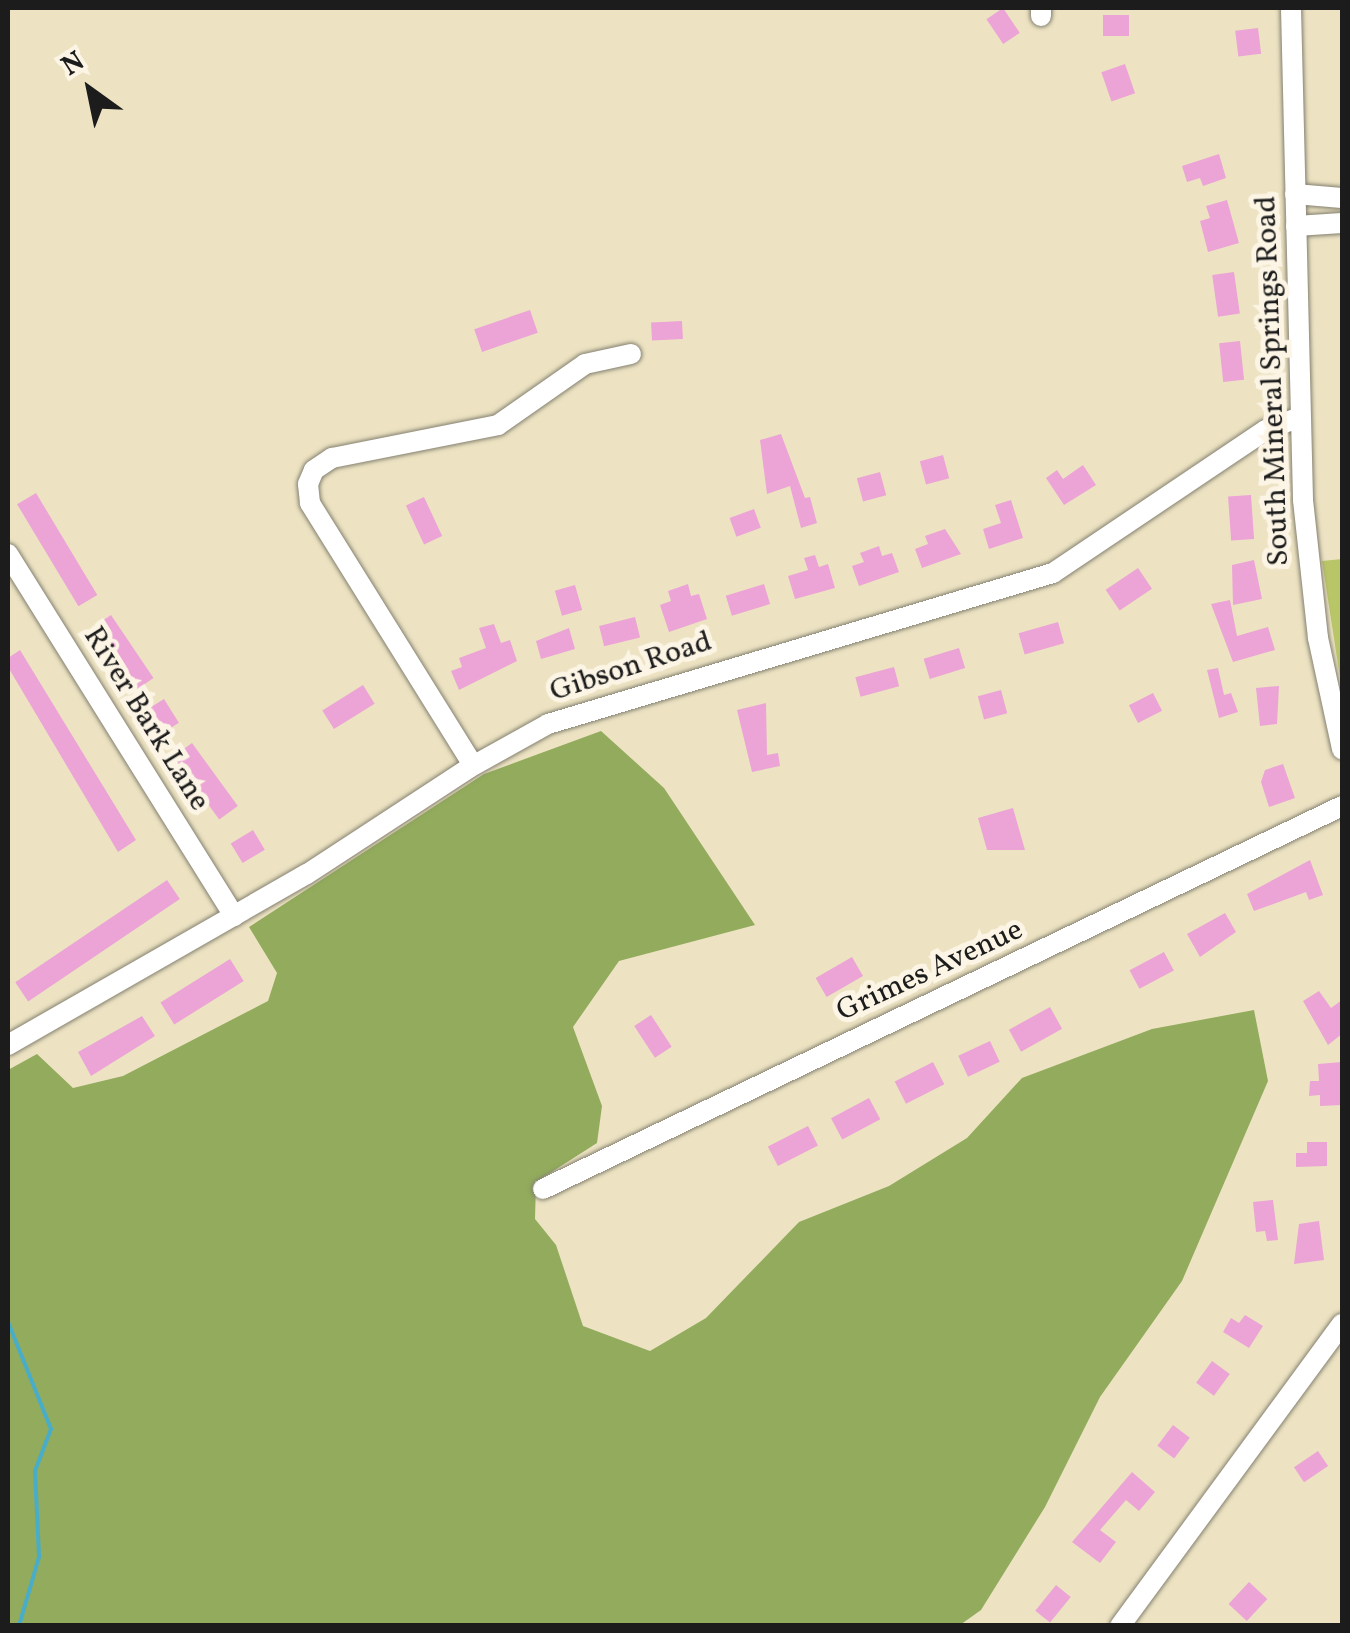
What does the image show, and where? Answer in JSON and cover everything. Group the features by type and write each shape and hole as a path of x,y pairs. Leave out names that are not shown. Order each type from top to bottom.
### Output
{"street":[{"name":"South Mineral Springs Road","path":"1291,8 1300,417 1313,603 1342,748"},
{"path":"1296,194 1342,198"},
{"path":"1296,226 1342,223"},
{"path":"473,765 310,504 308,484 314,470 332,458 498,426 585,364 631,354"},
{"name":"Gibson Road","path":"8,1045 234,916 473,765 548,724 606,703 1053,573 1266,430 1300,417"},
{"name":"River Bark Lane","path":"8,554 234,916"},
{"name":"Grimes Avenue","path":"543,1188 1342,806"},
{"path":"1120,1626 1342,1324"}],"green space":[{"path":"1342,559 1342,690 1322,561"},
{"path":"601,731 664,788 755,925 619,961 573,1027 602,1106 597,1143 536,1182 535,1219 556,1245 583,1326 650,1351 706,1318 799,1222 889,1186 967,1138 1022,1078 1152,1029 1254,1010 1268,1081 1182,1281 1100,1397 1045,1507 981,1610 960,1625 8,1626 8,1070 37,1054 73,1088 123,1076 268,1001 277,973 249,927 484,774"}],"building":[{"path":"1003,8 1020,33 1003,44 986,19"},
{"path":"1103,15 1129,15 1129,36 1103,36"},
{"path":"1258,28 1261,54 1238,57 1235,31"},
{"path":"1125,64 1135,93 1111,101 1101,72"},
{"path":"1219,154 1226,178 1203,186 1200,178 1187,182 1182,166"},
{"path":"1227,200 1239,243 1208,252 1200,221 1210,218 1206,206"},
{"path":"1234,272 1240,314 1218,317 1212,275"},
{"path":"530,310 538,333 482,352 474,329"},
{"path":"682,321 683,339 652,341 651,323"},
{"path":"1240,341 1244,380 1223,382 1219,343"},
{"path":"781,434 805,498 810,497 817,523 801,528 790,486 767,494 760,440"},
{"path":"943,455 949,478 926,484 920,461"},
{"path":"1083,465 1096,485 1064,505 1046,478 1057,470 1063,479"},
{"path":"880,472 886,495 863,501 857,478"},
{"path":"36,493 97,595 78,606 17,504"},
{"path":"1251,495 1254,539 1231,540 1228,497"},
{"path":"424,497 442,536 424,544 406,505"},
{"path":"1011,500 1023,538 989,549 983,529 1001,523 995,505"},
{"path":"754,509 761,528 736,537 730,518"},
{"path":"945,529 961,554 922,568 915,549 928,544 925,536"},
{"path":"879,546 882,556 892,553 899,572 859,586 852,566 864,562 860,553"},
{"path":"815,555 819,567 828,564 835,588 795,599 788,576 808,570 804,558"},
{"path":"1254,560 1262,599 1233,605 1232,565"},
{"path":"1138,568 1152,589 1120,611 1106,590"},
{"path":"688,584 691,596 699,594 707,619 669,632 660,605 671,601 668,591"},
{"path":"764,584 770,604 732,616 726,596"},
{"path":"575,585 582,610 562,616 555,591"},
{"path":"1230,600 1237,636 1268,627 1275,650 1233,662 1211,604"},
{"path":"111,615 153,678 136,690 94,627"},
{"path":"635,617 640,637 604,646 599,626"},
{"path":"1058,622 1064,643 1025,654 1019,633"},
{"path":"494,624 501,643 510,640 517,661 459,690 451,671 462,667 459,658 486,648 479,628"},
{"path":"569,628 575,649 541,659 536,641"},
{"path":"959,648 965,668 930,679 924,659"},
{"path":"20,650 136,840 118,852 8,667 8,658"},
{"path":"894,667 899,686 861,697 855,677"},
{"path":"1218,668 1224,695 1231,693 1238,712 1219,718 1207,670"},
{"path":"363,685 375,704 334,729 322,710"},
{"path":"1279,686 1277,724 1260,726 1256,688"},
{"path":"1001,690 1007,713 984,719 978,696"},
{"path":"1153,693 1162,711 1138,723 1129,705"},
{"path":"164,699 179,723 160,734 145,711"},
{"path":"766,703 767,755 778,753 780,766 752,772 737,710"},
{"path":"192,743 238,806 219,820 173,757"},
{"path":"1283,764 1295,798 1269,807 1261,782 1265,770"},
{"path":"1013,808 1025,850 987,850 978,818"},
{"path":"253,830 265,850 243,863 231,843"},
{"path":"1310,860 1323,895 1309,900 1306,892 1254,911 1247,894"},
{"path":"167,880 180,899 28,1001 15,982"},
{"path":"1225,913 1236,932 1200,957 1187,934"},
{"path":"1164,952 1174,971 1139,989 1130,970"},
{"path":"852,957 863,976 827,997 816,978"},
{"path":"230,959 244,981 174,1025 160,1002"},
{"path":"1319,991 1331,1008 1342,1000 1342,1034 1328,1045 1303,1001"},
{"path":"1050,1007 1062,1029 1021,1052 1009,1030"},
{"path":"651,1015 672,1047 655,1058 634,1026"},
{"path":"142,1016 155,1036 91,1076 78,1052"},
{"path":"990,1041 1000,1062 968,1077 958,1056"},
{"path":"933,1062 944,1084 906,1104 895,1082"},
{"path":"1342,1062 1342,1105 1320,1106 1320,1095 1309,1096 1310,1081 1319,1081 1318,1064"},
{"path":"869,1098 880,1119 842,1139 831,1118"},
{"path":"808,1126 818,1146 778,1166 768,1146"},
{"path":"1307,1142 1327,1142 1327,1166 1296,1167 1296,1153 1307,1153"},
{"path":"1273,1200 1278,1240 1267,1241 1265,1231 1256,1232 1253,1202"},
{"path":"1319,1221 1324,1260 1294,1264 1299,1224"},
{"path":"1245,1315 1263,1326 1249,1348 1223,1332 1231,1318 1239,1323"},
{"path":"1212,1361 1230,1374 1214,1396 1196,1383"},
{"path":"1173,1425 1190,1438 1174,1458 1157,1446"},
{"path":"1318,1451 1328,1466 1304,1482 1294,1467"},
{"path":"1132,1472 1155,1492 1139,1511 1126,1500 1100,1530 1116,1542 1100,1563 1072,1542"},
{"path":"1249,1582 1267,1599 1247,1621 1229,1604"},
{"path":"1056,1585 1071,1597 1050,1623 1035,1611"}],"waterway":[{"path":"8,1322 51,1429 35,1471 39,1557 19,1626"}]}
